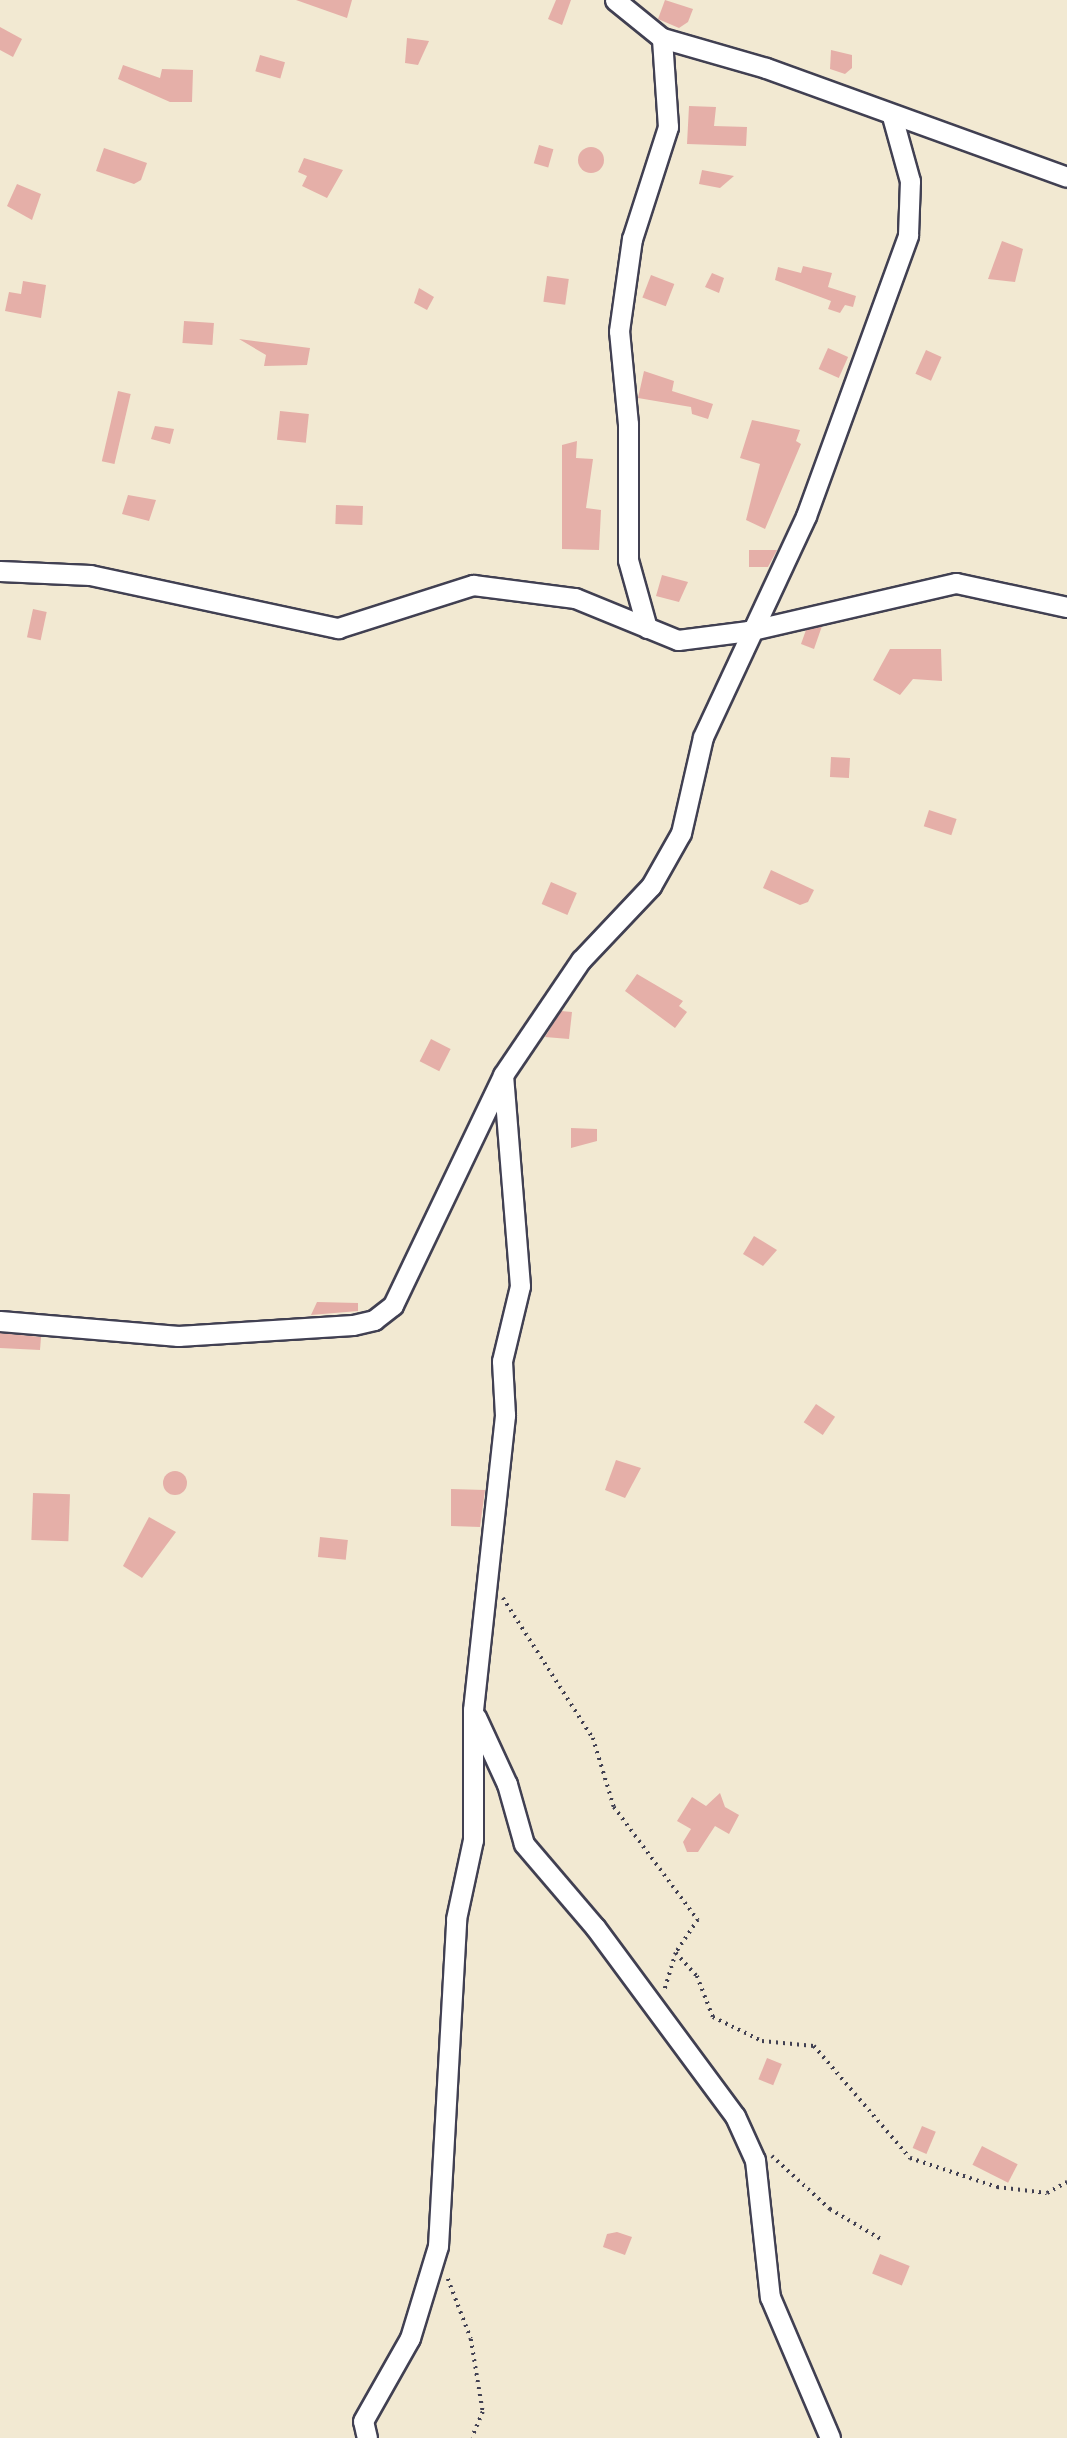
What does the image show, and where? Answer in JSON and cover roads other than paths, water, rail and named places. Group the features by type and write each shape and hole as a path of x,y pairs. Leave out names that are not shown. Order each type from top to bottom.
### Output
{"street":[{"path":"615,0 662,38 766,68 892,116 1067,177"},
{"path":"647,628 628,560 628,424 620,331 632,239 668,127 662,38"},
{"path":"0,1321 178,1336 374,1320 393,1305 426,1244 503,1075 582,960 669,861 693,799 703,737 748,631 806,516 908,235 910,181 892,116"},
{"path":"0,571 90,575 338,628 473,585 575,598 678,640 748,631 956,583 1067,607"},
{"path":"367,2438 363,2421 410,2338 438,2246 456,1919 473,1840 472,1710 505,1415 502,1361 520,1286 503,1075"},
{"path":"472,1710 507,1784 524,1844 658,2011 735,2116 755,2160 769,2297 830,2438"}]}
